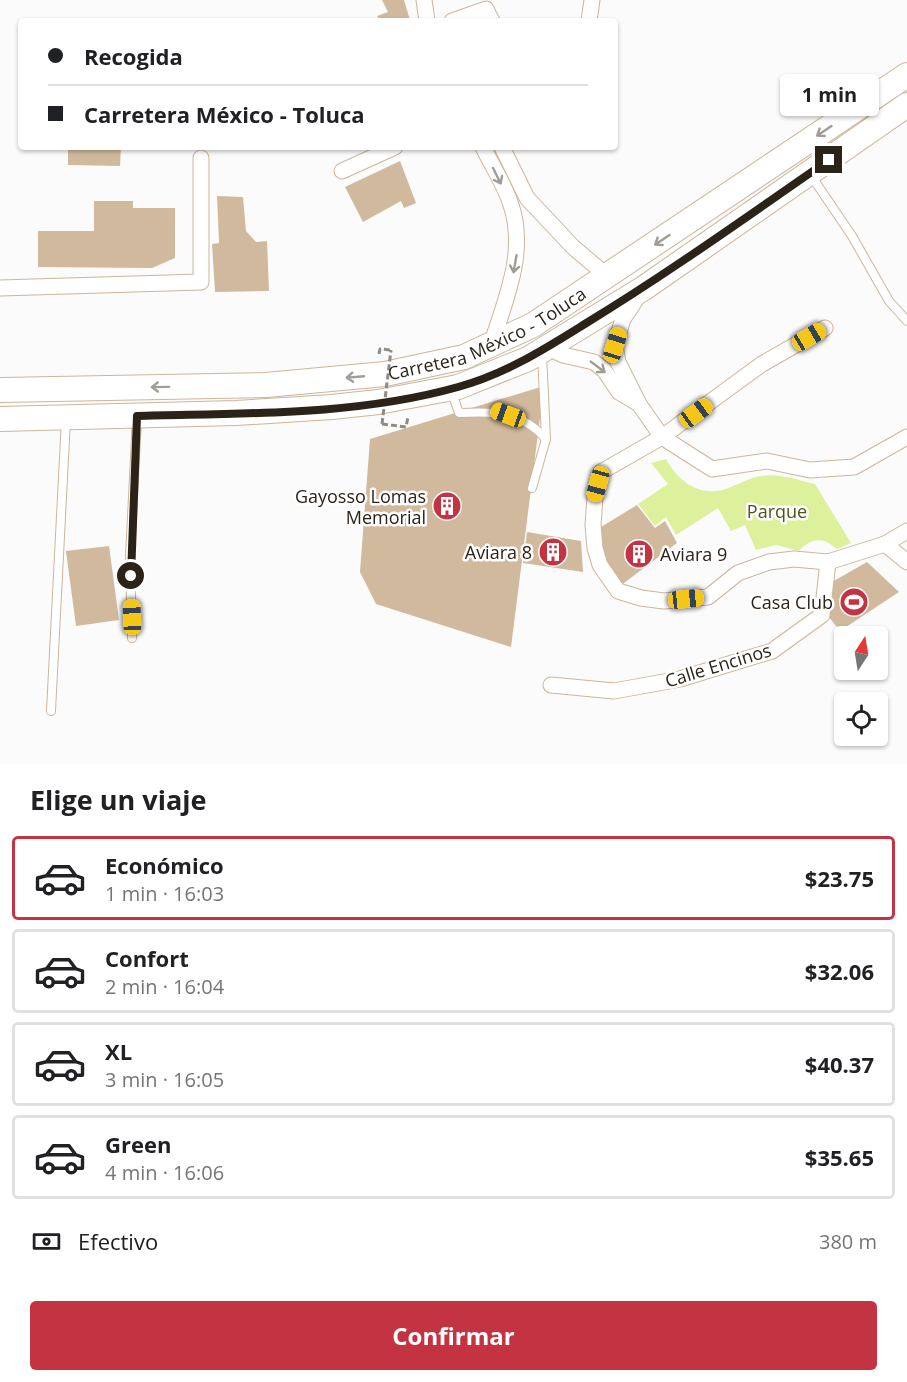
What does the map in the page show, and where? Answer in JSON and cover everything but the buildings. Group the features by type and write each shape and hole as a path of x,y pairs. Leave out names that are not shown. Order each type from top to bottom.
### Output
{"main road":[{"name":"Carretera México - Toluca","path":"0,390 266,385 366,376 464,357 533,326 907,75"},
{"name":"Carretera México - Toluca","path":"0,419 137,416 332,407 450,389 496,374 544,349 644,288 907,105"}],"street":[{"path":"424,0 427,18"},
{"path":"589,18 591,0"},
{"path":"460,18 486,9 490,18"},
{"path":"342,171 388,150"},
{"path":"484,150 512,206 517,237 514,270 491,345"},
{"path":"503,150 527,198 573,247 607,276"},
{"path":"0,288 201,282 201,158"},
{"path":"644,288 623,319 615,345 618,362 639,404 663,437 712,469 767,461 810,470 854,467 907,437"},
{"path":"825,328 762,364 663,437 601,472 595,497 593,525 595,549 602,568 618,591 641,598 664,601 708,597 738,573 769,562 794,559 828,562 885,544 907,531"},
{"path":"544,349 594,362 604,370 619,392 639,404"},
{"path":"885,544 907,562"},
{"name":"Calle Encinos","path":"551,685 614,691 680,679 771,651 822,615 828,562"}],"lane":[{"path":"809,173 852,236 890,301 907,321"},
{"path":"532,488 546,439 544,349"},
{"path":"450,389 459,413 495,411 536,427 546,439"},
{"path":"132,638 130,556 137,416"},
{"path":"51,711 66,418"}],"path":[{"path":"380,349 391,350 382,424 406,427"}],"green space":[{"name":"Parque","path":"666,459 688,484 704,490 722,490 768,475 815,484 851,543 837,549 827,542 818,540 808,543 799,551 776,545 756,550 745,525 731,531 718,508 676,535 666,517 655,526 638,504 668,484 651,463"}],"place":[{"name":"Gayosso Lomas Memorial","path":"447,506"},
{"name":"Aviara 8","path":"553,552"},
{"name":"Aviara 9","path":"639,554"},
{"name":"Casa Club","path":"854,602"}],"route":[{"path":"131,576 137,416 276,411 378,402 458,387 496,374 528,359 644,288 829,160"}]}
